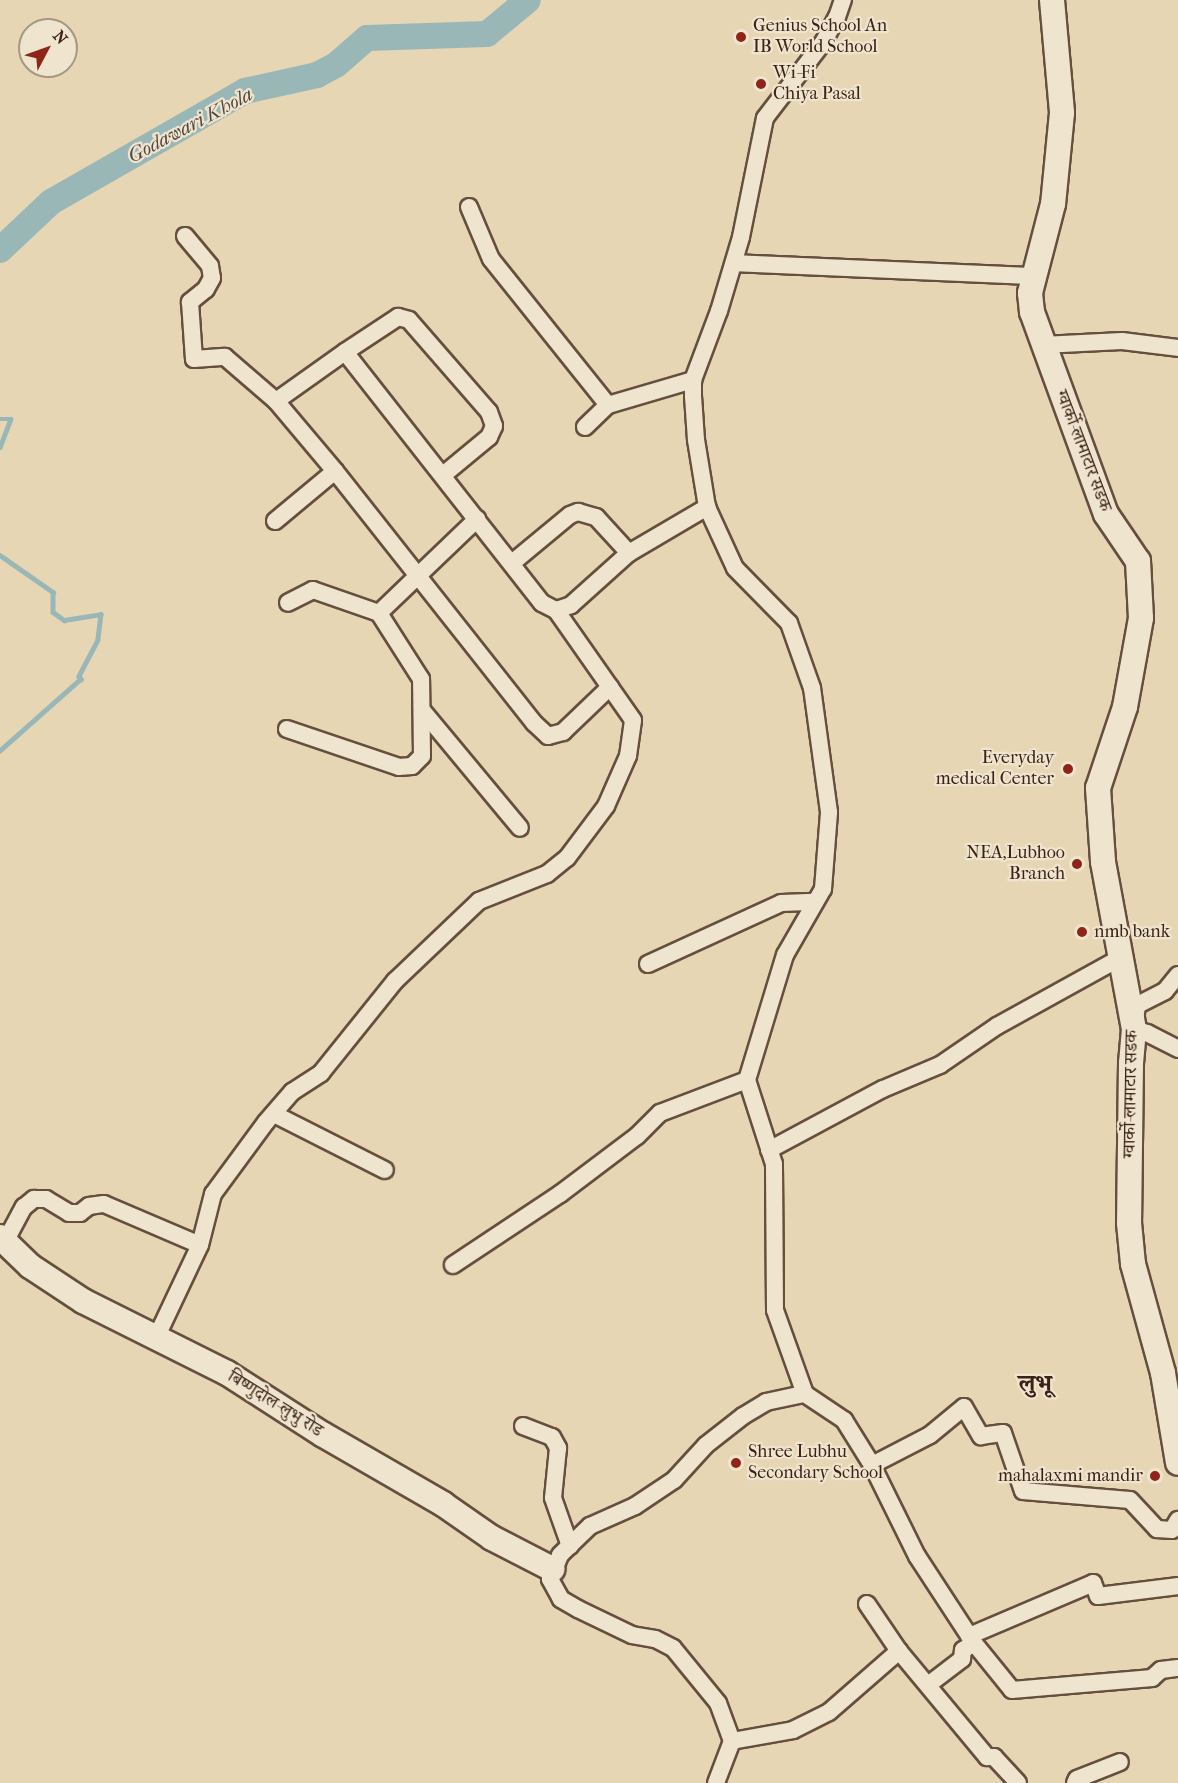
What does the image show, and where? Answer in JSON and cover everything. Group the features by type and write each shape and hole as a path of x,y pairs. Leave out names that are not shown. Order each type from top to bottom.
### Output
{"main road":[{"name":"ग्वार्को-लामाटार सडक","path":"1052,0 1062,113 1053,204 1030,293 1032,312 1042,345 1106,514 1138,561 1141,618 1125,706 1098,788 1103,862 1134,1029 1131,1063 1129,1223 1133,1264 1163,1373 1178,1463"},
{"name":"बिष्णुदोल-लुभु रोड","path":"3,1240 30,1266 83,1301 227,1373 321,1434 443,1504 492,1538 552,1569"}],"street":[{"path":"843,0 824,41 765,118 758,167 734,263 693,380 696,440 707,507 735,568 789,623 812,688 829,812 823,889 785,955 747,1080 774,1164 775,1310 806,1394 844,1420 872,1465 917,1556 971,1639 1012,1690 1152,1678 1161,1670 1178,1668"},
{"path":"469,207 491,259 608,405"},
{"path":"185,236 210,266 212,278 206,289 190,302 194,359 225,357 276,400 534,723 548,736 563,732 610,687"},
{"path":"734,263 1035,276"},
{"path":"276,400 398,317 409,320 489,412 494,426 489,437 442,475"},
{"path":"1042,345 1122,341 1178,348"},
{"path":"156,1338 200,1245 213,1194 274,1114 292,1092 321,1074 395,981 478,901 547,874 567,858 606,806 628,756 633,720 610,687 556,610 542,603 345,352"},
{"path":"585,427 608,405 693,380"},
{"path":"275,521 335,471"},
{"path":"556,610 572,605 629,553 707,507"},
{"path":"512,562 570,515 578,512 596,517 629,553"},
{"path":"379,613 477,519"},
{"path":"287,729 399,766 412,766 422,756 421,679 379,613 312,591 288,603"},
{"path":"422,710 520,828"},
{"path":"648,964 781,903 815,903"},
{"path":"769,1150 883,1089 940,1065 996,1026 1120,958"},
{"path":"1178,975 1165,990 1137,1005 1134,1029 1148,1032 1178,1049"},
{"path":"453,1265 560,1194 637,1136 660,1113 747,1080"},
{"path":"274,1114 385,1170"},
{"path":"3,1240 24,1206 34,1199 46,1199 69,1213 80,1213 89,1206 104,1204 200,1245"},
{"path":"716,1783 732,1741 718,1703 673,1648 655,1639 632,1635 561,1599 550,1579 552,1569 590,1526 635,1506 674,1480 706,1445 743,1416 766,1402 806,1394"},
{"path":"872,1465 930,1435 964,1407 981,1436 1003,1433 1023,1491 1130,1500 1157,1529 1172,1530 1178,1520"},
{"path":"523,1426 552,1437 558,1448 553,1498 570,1546"},
{"path":"928,1684 962,1659 963,1650 971,1639 1093,1583 1098,1596 1178,1586"},
{"path":"867,1604 898,1651 987,1756 994,1757 1018,1783"},
{"path":"732,1741 793,1730 829,1712 898,1651"},
{"path":"1075,1783 1077,1779 1120,1762"}],"waterway":[{"name":"Godawari Khola","path":"0,250 51,202 245,91 317,75 336,65 367,38 487,34 528,0"},
{"path":"0,419 11,419 0,447"},
{"path":"0,555 53,592 53,612 64,620 101,614 98,640 79,676 81,679 0,751"}],"place":[{"name":"Genius School An IB World School","path":"741,37"},
{"name":"Wi-Fi Chiya Pasal","path":"761,84"},
{"name":"Everyday medical Center","path":"1068,769"},
{"name":"NEA,Lubhoo Branch","path":"1077,864"},
{"name":"nmb bank","path":"1082,932"},
{"name":"Shree Lubhu Secondary School","path":"736,1463"},
{"name":"mahalaxmi mandir","path":"1155,1476"}],"district":[{"name":"लुभू","path":"1035,1384"}]}
